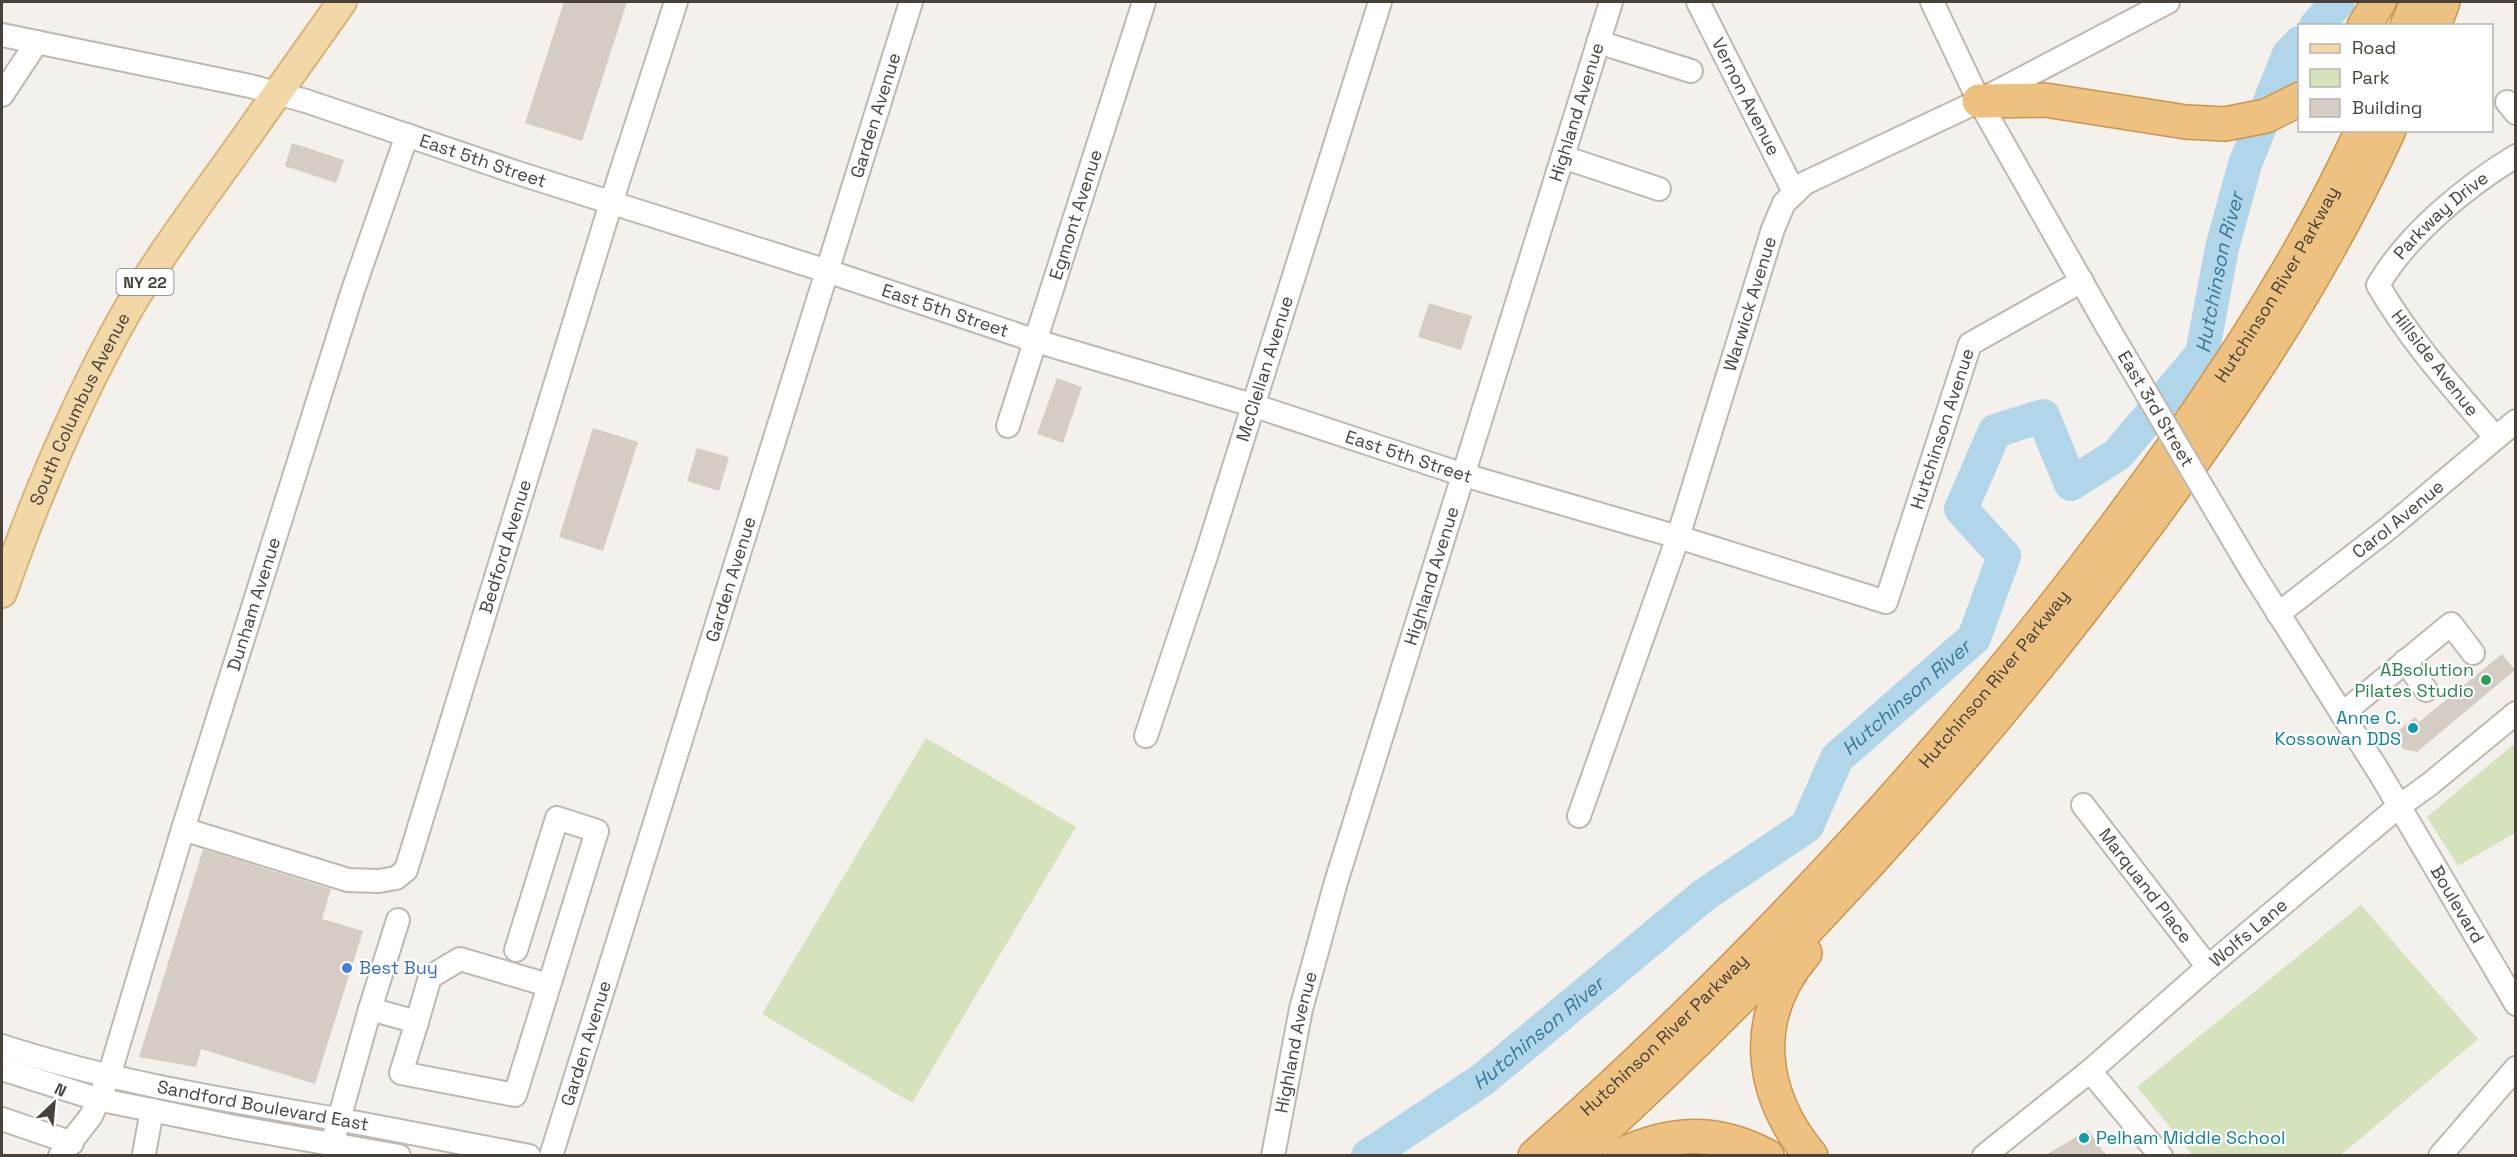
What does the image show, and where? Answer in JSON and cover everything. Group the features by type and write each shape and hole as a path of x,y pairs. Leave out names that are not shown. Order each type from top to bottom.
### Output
{"highway":[{"path":"2365,24 2379,2"},
{"path":"2408,24 2417,2"},
{"path":"2435,24 2443,2"},
{"path":"1979,101 2045,100 2186,122 2225,124 2255,120 2298,99"},
{"name":"Hutchinson River Parkway","path":"1535,1155 1631,1070 1776,926 1921,766 2030,637 2157,471 2223,373 2300,247 2361,132"},
{"name":"Hutchinson River Parkway","path":"1575,1155 1717,1021 1861,873 2080,614 2186,472 2293,310 2339,230 2388,132"},
{"path":"1811,1155 1786,1120 1772,1086 1768,1045 1771,1017 1783,983 1817,940 1861,873"},
{"path":"1619,1155 1655,1141 1698,1136 1728,1139 1767,1155"}],"main road":[{"name":"South Columbus Avenue","path":"2,593 52,462 107,347 192,211 342,2"}],"street":[{"name":"Bedford Avenue","path":"183,830 348,880 379,881 396,878 406,870 611,203 676,2"},
{"name":"Garden Avenue","path":"551,1155 911,2"},
{"name":"Egmont Avenue","path":"1008,426 1144,2"},
{"name":"McClellan Avenue","path":"1146,736 1206,556 1380,2"},
{"name":"Highland Avenue","path":"1273,1155 1301,1009 1336,882 1611,2"},
{"name":"Vernon Avenue","path":"1698,2 1794,192"},
{"name":"East 3rd Street","path":"1932,2 1979,101 2108,328 2278,615 2342,714 2398,807"},
{"name":"Warwick Avenue","path":"1579,816 1678,537 1773,229 1784,203 1805,183 1979,101 2168,2"},
{"name":"East 5th Street","path":"2,34 276,93 1036,340 1252,405 1464,475 1678,537 1886,602"},
{"path":"2,95 37,42"},
{"path":"1598,42 1691,71"},
{"name":"Dunham Avenue","path":"66,1149 91,1116 109,1076 183,830 352,293 407,135"},
{"path":"1563,156 1659,189"},
{"name":"Parkway Drive","path":"2378,285 2388,268 2447,205 2480,178 2516,156"},
{"name":"Hutchinson Avenue","path":"1886,602 1970,344 2082,281"},
{"name":"Hillside Avenue","path":"2378,285 2390,307 2419,347 2496,438"},
{"name":"Carol Avenue","path":"2278,615 2390,527 2516,421"},
{"path":"2342,714 2451,624 2473,653"},
{"path":"2405,661 2426,690"},
{"name":"Wolfs Lane","path":"1984,1155 2090,1071 2208,967 2398,807 2516,713"},
{"name":"Marquand Place","path":"2083,805 2208,967"},
{"name":"Boulevard","path":"2398,807 2516,1004"},
{"path":"516,950 557,819 597,831 515,1095 402,1072 430,977 460,959 548,986"},
{"path":"332,1144 398,920"},
{"path":"370,1009 417,1022"},
{"name":"Sandford Boulevard East","path":"2,1046 109,1076 227,1102 529,1155"},
{"path":"2440,1155 2516,1068"},
{"name":"Sandford Boulevard East","path":"2,1069 97,1099 399,1155"},
{"path":"2090,1071 2161,1155"},
{"path":"145,1155 152,1110"},
{"path":"2,1119 66,1149"}],"green space":[{"path":"926,738 1076,827 912,1103 762,1014"},
{"path":"2515,743 2515,833 2458,866 2427,817"},
{"path":"2361,905 2478,1039 2341,1155 2193,1155 2137,1087"}],"building":[{"path":"564,2 627,2 582,141 525,123"},
{"path":"292,143 344,160 336,183 285,166"},
{"path":"1429,303 1472,316 1461,350 1418,337"},
{"path":"1057,378 1082,387 1063,443 1037,434"},
{"path":"593,428 638,442 603,551 559,537"},
{"path":"697,448 729,457 719,491 687,481"},
{"path":"2502,654 2515,670 2417,752 2403,749 2393,735 2415,717 2419,722"},
{"path":"203,849 331,889 322,919 363,931 315,1084 201,1049 196,1067 139,1057"},
{"name":"Pelham Middle School","path":"2088,1130 2106,1155 2046,1155"}],"waterway":[{"name":"Hutchinson River","path":"2318,24 2338,2"},
{"name":"Hutchinson River","path":"1368,1156 1482,1080 1704,895 1807,826 1837,758 1974,638 2004,556 1961,509 1995,431 2043,416 2071,484 2118,454 2202,354 2222,248 2245,164 2289,54 2298,45"}],"place":[{"name":"ABsolution Pilates Studio","path":"2486,680"},
{"name":"Anne C. Kossowan DDS","path":"2413,728"},
{"name":"Best Buy","path":"347,968"},
{"name":"Pelham Middle School","path":"2084,1138"}]}
